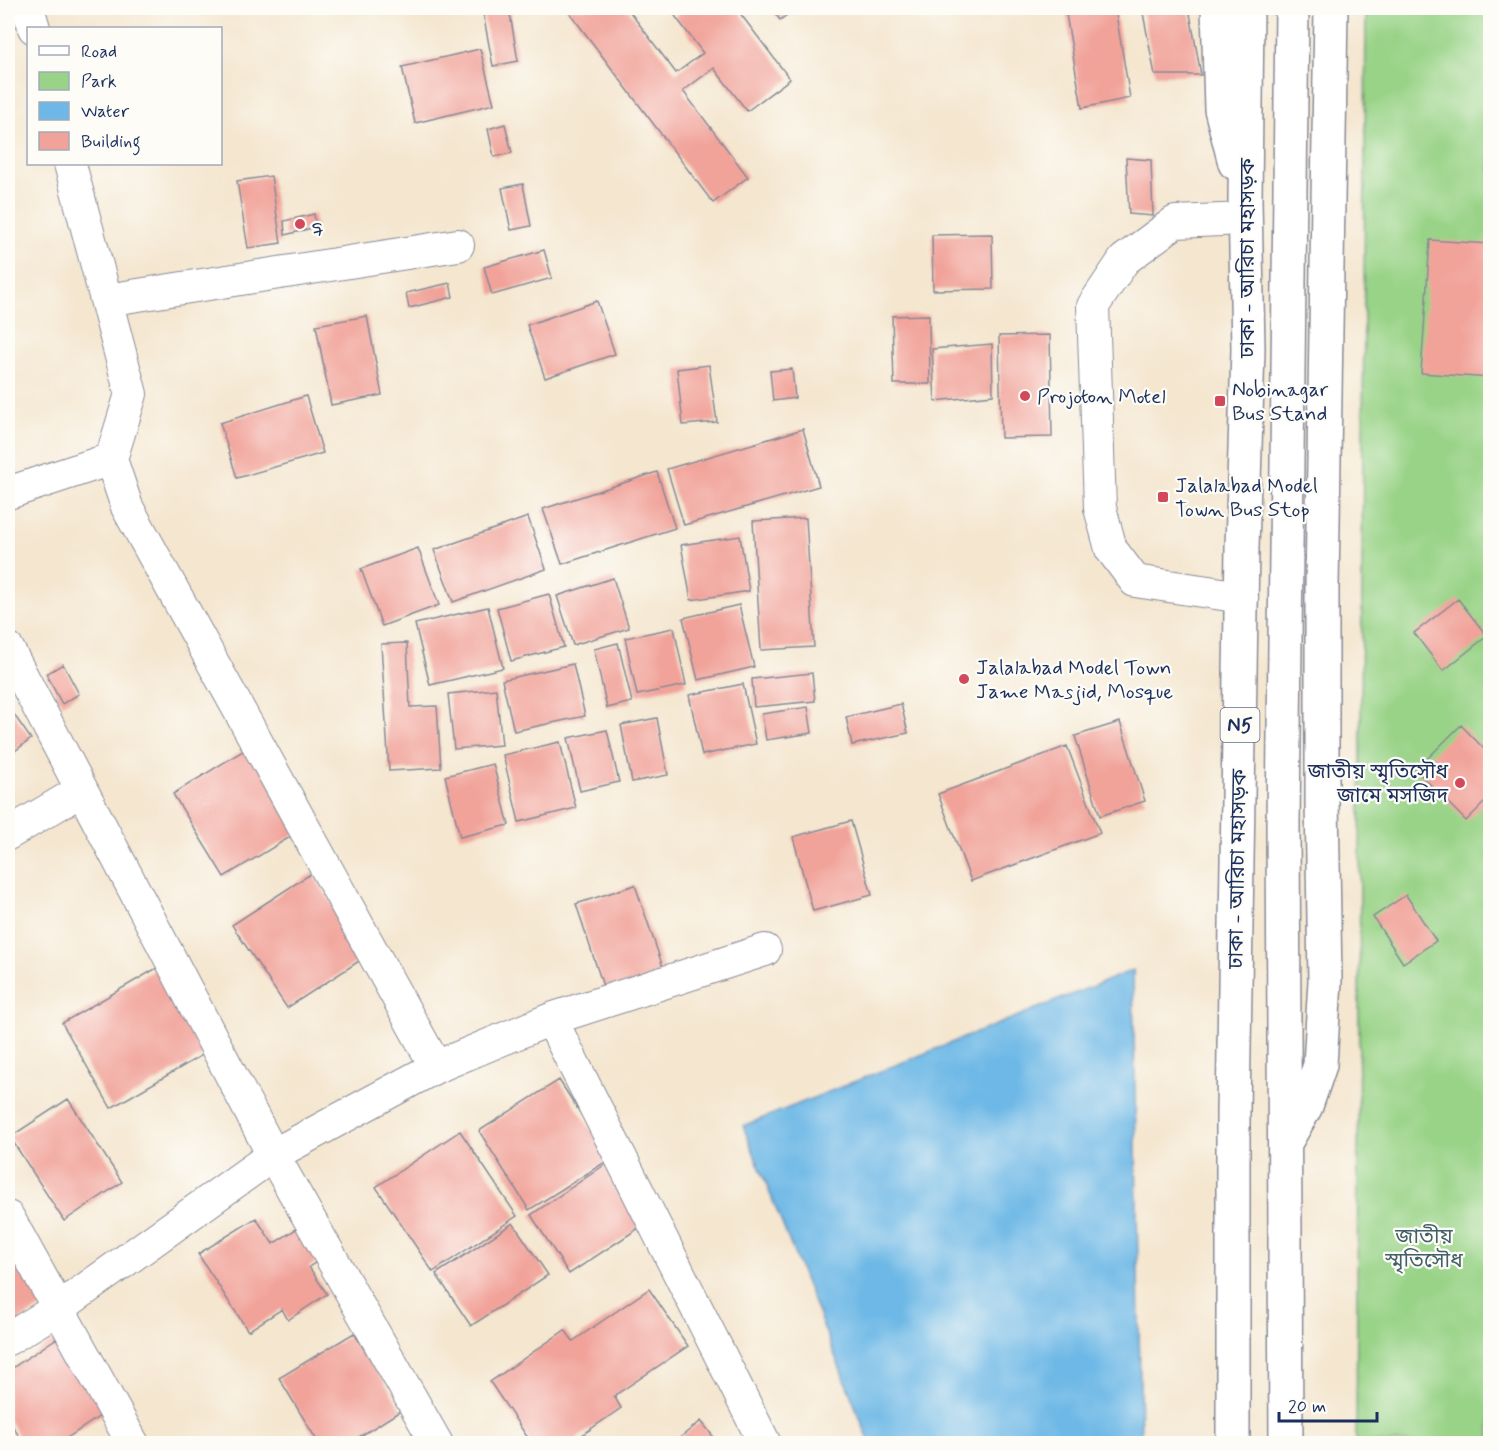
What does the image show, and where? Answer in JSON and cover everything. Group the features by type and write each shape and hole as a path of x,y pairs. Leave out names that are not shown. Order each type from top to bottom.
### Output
{"highway":[{"path":"1218,8 1221,109 1245,209"},
{"name":"ঢাকা - আরিচা মহাসড়ক","path":"1233,1443 1233,1112 1248,349 1245,209 1247,8"},
{"name":"N5","path":"1286,1443 1283,824 1292,8"},
{"path":"1285,1142 1306,1106 1320,1065 1325,981 1322,588 1331,8"}],"street":[{"path":"28,8 34,27"},
{"path":"70,165 131,394 111,459 127,507 436,1067"},
{"path":"1242,597 1135,581 1111,549 1100,508 1093,306 1124,260 1175,222 1245,209"},
{"path":"106,300 458,245"},
{"path":"8,494 111,459"},
{"path":"8,649 273,1155 437,1443"},
{"path":"8,834 82,790"},
{"path":"8,1339 59,1308 273,1155 436,1067 551,1019 765,950"},
{"path":"551,1019 765,1443"},
{"path":"8,1217 134,1443"}],"green space":[{"name":"জাতীয় স্মৃতিসৌধ","path":"1366,8 1490,8 1490,1443 1356,1443"}],"water":[{"path":"1133,970 1141,1443 870,1443 743,1126"}],"building":[{"path":"482,8 509,8 518,61 493,66"},
{"path":"566,8 627,8 676,73 703,53 675,16 686,8 736,8 790,79 747,111 714,68 683,91 748,177 713,203"},
{"path":"771,8 797,8 780,20"},
{"path":"1065,8 1115,8 1130,98 1082,108"},
{"path":"1142,8 1189,8 1201,75 1155,75"},
{"path":"480,49 494,104 415,123 402,67"},
{"path":"505,124 512,153 494,157 488,129"},
{"path":"1126,158 1151,160 1153,216 1129,214"},
{"path":"271,176 281,243 248,248 237,181"},
{"path":"523,184 531,226 511,230 502,188"},
{"name":"q","path":"314,214 316,227 285,235 284,221"},
{"path":"992,234 993,289 933,290 932,235"},
{"path":"1430,240 1490,244 1490,378 1421,373"},
{"path":"544,250 552,278 492,295 484,267"},
{"path":"450,283 453,297 409,308 406,293"},
{"path":"597,301 615,354 545,378 527,325"},
{"path":"929,315 930,384 894,384 892,316"},
{"path":"367,316 382,395 331,405 316,325"},
{"path":"1050,335 1052,437 1001,438 999,336"},
{"path":"992,344 993,395 935,401 932,349"},
{"path":"709,365 717,422 683,425 677,369"},
{"path":"792,369 795,398 773,401 770,371"},
{"path":"306,396 323,453 237,478 220,423"},
{"path":"803,429 819,486 684,525 667,469"},
{"path":"657,472 675,528 562,564 543,509"},
{"path":"528,517 546,569 453,602 434,550"},
{"path":"806,518 814,647 761,650 753,521"},
{"path":"740,536 749,591 691,600 681,545"},
{"path":"418,548 439,605 382,626 361,569"},
{"path":"613,578 629,628 573,645 557,596"},
{"path":"549,594 564,647 511,661 497,608"},
{"path":"1458,599 1487,636 1443,671 1414,633"},
{"path":"739,605 754,667 698,680 683,618"},
{"path":"488,607 503,668 430,685 415,624"},
{"path":"674,628 686,685 637,695 625,638"},
{"path":"407,643 410,707 437,706 441,768 389,771 381,644"},
{"path":"618,643 632,702 607,708 594,649"},
{"path":"63,664 79,694 62,704 46,674"},
{"path":"573,664 585,716 514,731 502,680"},
{"path":"812,673 815,701 754,707 752,679"},
{"path":"743,684 756,744 702,755 689,695"},
{"path":"496,689 502,745 454,749 448,694"},
{"path":"901,704 908,733 852,745 846,717"},
{"path":"8,706 31,739 8,756"},
{"path":"808,707 812,733 766,740 762,714"},
{"path":"657,718 668,775 632,782 621,725"},
{"path":"1120,722 1145,801 1100,816 1075,736"},
{"name":"জাতীয় স্মৃতিসৌধ জামে মসজিদ","path":"1461,725 1490,755 1490,797 1466,821 1416,770"},
{"path":"607,730 619,782 580,791 568,738"},
{"path":"560,742 576,808 519,822 503,755"},
{"path":"1067,746 1100,833 971,881 938,794"},
{"path":"249,747 300,831 224,877 173,794"},
{"path":"493,764 509,825 460,837 445,776"},
{"path":"851,821 872,895 813,911 793,837"},
{"path":"312,873 367,956 287,1008 232,925"},
{"path":"635,885 665,973 605,992 576,904"},
{"path":"1406,895 1436,941 1403,963 1373,917"},
{"path":"162,965 211,1050 111,1108 62,1023"},
{"path":"559,1080 610,1159 529,1210 479,1131"},
{"path":"68,1099 122,1182 64,1221 10,1137"},
{"path":"460,1131 517,1216 433,1272 376,1187"},
{"path":"606,1164 645,1224 569,1274 531,1215"},
{"path":"256,1218 273,1244 307,1222 328,1254 309,1267 327,1294 288,1320 282,1309 248,1331 198,1254"},
{"path":"513,1223 548,1275 471,1326 436,1274"},
{"path":"15,1258 44,1306 8,1327 8,1262"},
{"path":"649,1289 688,1346 614,1396 621,1408 569,1444 532,1444 490,1382 565,1330 573,1341"},
{"path":"354,1333 402,1410 348,1444 319,1444 279,1378"},
{"path":"60,1336 109,1410 58,1444 24,1444 8,1419 8,1371"},
{"path":"701,1421 719,1444 672,1444"}],"place":[{"name":"q","path":"300,224"},
{"name":"Projoton Motel","path":"1025,396"},
{"name":"Nobinagar Bus Stand","path":"1220,401"},
{"name":"Jalalabad Model Town Bus Stop","path":"1163,497"},
{"name":"Jalalabad Model Town Jame Masjid, Mosque","path":"964,679"},
{"name":"জাতীয় স্মৃতিসৌধ জামে মসজিদ","path":"1460,783"}]}
